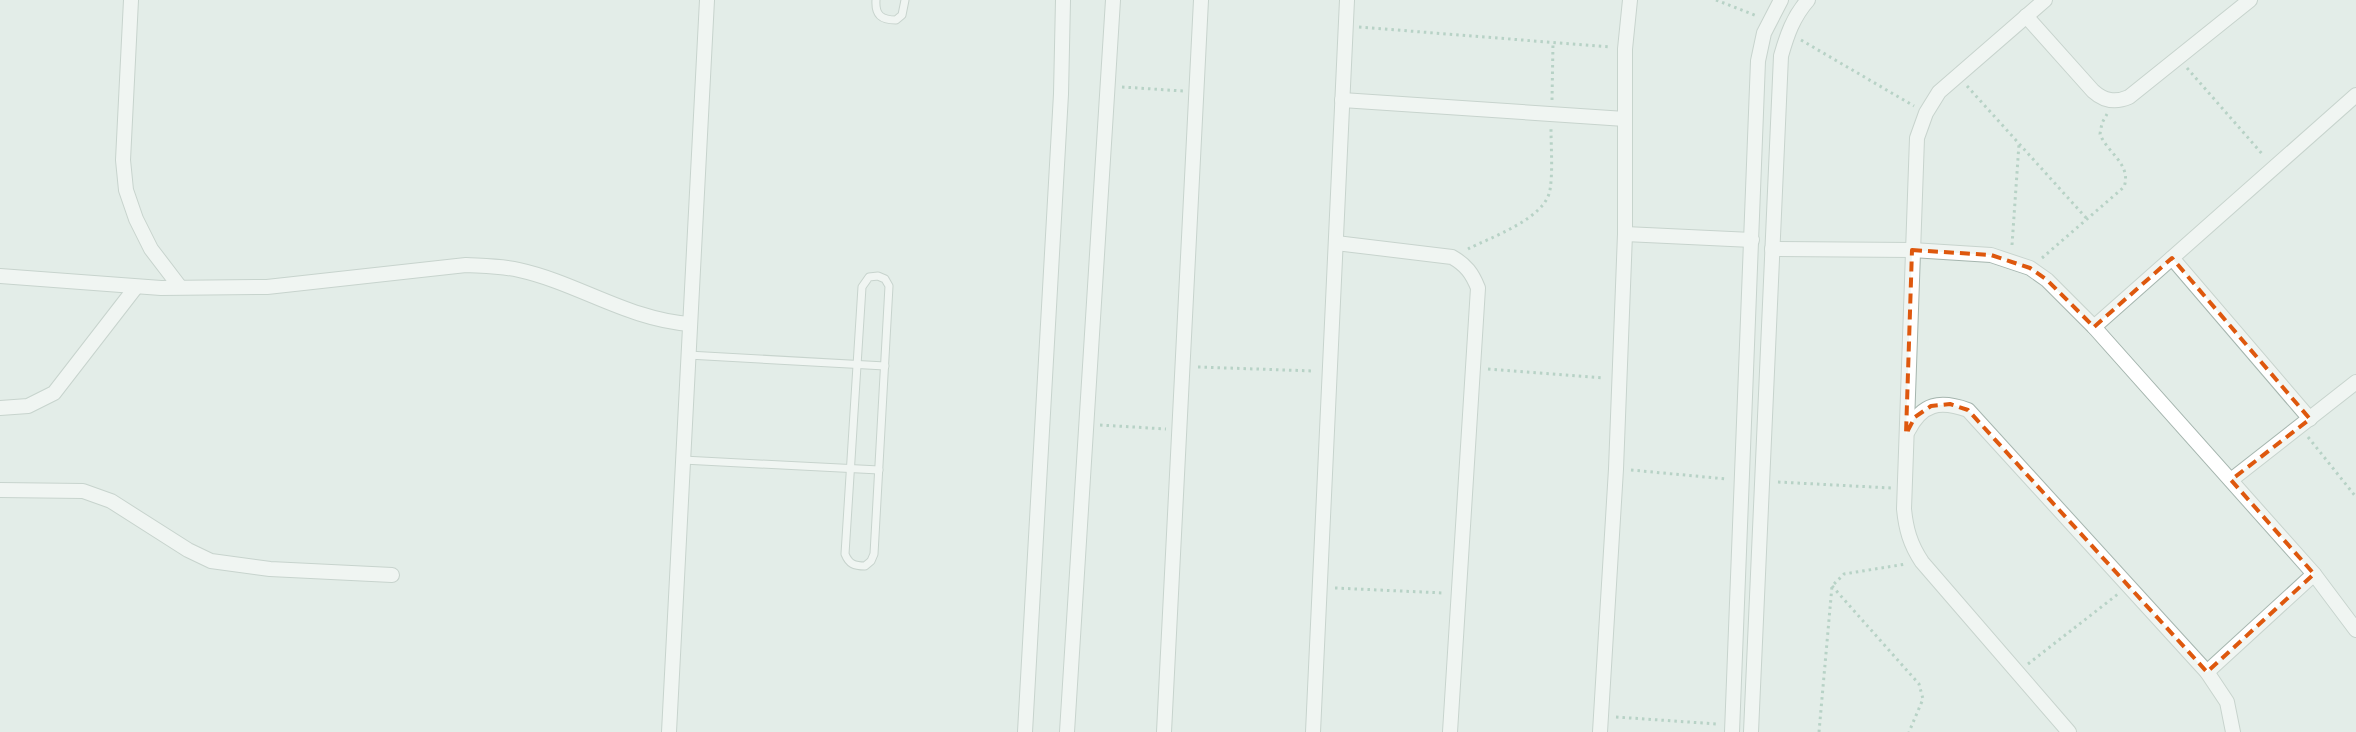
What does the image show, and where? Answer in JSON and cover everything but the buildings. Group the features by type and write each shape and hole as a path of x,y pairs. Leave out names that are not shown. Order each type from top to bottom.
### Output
{"street":[{"path":"131,0 123,160 126,190 136,219 151,249 180,287"},
{"path":"669,732 707,0"},
{"path":"1025,732 1030,676 1042,397 1060,104 1064,0"},
{"path":"1067,732 1088,424 1113,0"},
{"path":"1164,732 1201,0"},
{"path":"1313,732 1347,0"},
{"path":"1600,732 1620,380 1625,234 1625,49 1630,0"},
{"path":"1732,729 1758,61 1769,20 1781,0"},
{"path":"1751,732 1781,56 1787,32 1808,0"},
{"path":"2045,0 1939,92 1926,113 1917,138 1906,434 1905,528 1911,546 1922,562 2069,732"},
{"path":"2026,16 2093,91 2099,96 2114,101 2129,97 2250,0"},
{"path":"2094,327 2356,95"},
{"path":"1342,100 1625,119"},
{"path":"1625,234 1752,240"},
{"path":"1336,243 1452,256 1464,264 1473,275 1478,288 1450,732"},
{"path":"1772,248 1912,250 1991,255 2011,260 2030,268 2063,294 2094,327 2314,574 2356,630"},
{"path":"2172,258 2305,422"},
{"path":"0,276 136,287 267,287 466,265 489,266 520,270 642,316 667,322 690,324"},
{"path":"0,408 28,406 54,393 136,287"},
{"path":"1749,326 1769,326"},
{"path":"2231,480 2356,382"},
{"path":"1906,434 1915,417 1931,406 1950,404 1968,410 2207,672 2227,702 2233,732"},
{"path":"0,490 83,491 111,502 188,550 211,561 270,569 392,575"},
{"path":"2207,672 2314,574"}],"lane":[{"path":"876,0 879,16 887,20 896,20 902,15 905,0"},
{"path":"869,276 878,276 885,279 890,286 874,554 871,561 865,566 856,566 848,562 845,554 857,365 862,287 869,276"},
{"path":"688,355 885,366"},
{"path":"683,460 879,470"}],"path":[{"path":"1716,0 1769,20"},
{"path":"1346,26 1625,49"},
{"path":"1787,32 1926,113"},
{"path":"1452,256 1528,218 1538,212 1546,202 1550,190 1553,43"},
{"path":"2178,57 2274,167"},
{"path":"1957,75 2088,220"},
{"path":"1109,86 1196,92"},
{"path":"2030,268 2119,192 2126,180 2124,166 2100,134 2102,123 2114,101"},
{"path":"2011,260 2019,144"},
{"path":"1182,366 1330,371"},
{"path":"1474,368 1620,380"},
{"path":"2305,422 2356,497"},
{"path":"1088,424 1179,430"},
{"path":"1616,469 1743,480"},
{"path":"1762,482 1905,489"},
{"path":"1819,732 1832,586 1844,574 1922,562"},
{"path":"1832,586 1919,684 1923,699 1909,732"},
{"path":"2018,672 2127,586"},
{"path":"1320,587 1459,594"},
{"path":"1602,716 1732,729"}],"highlighted area":[{"path":"1912,250 1991,255 2030,268 2047,280 2094,327 2172,258 2310,419 2231,480 2314,574 2207,672 1968,410 1950,404 1931,406 1915,417 1906,434"}]}
